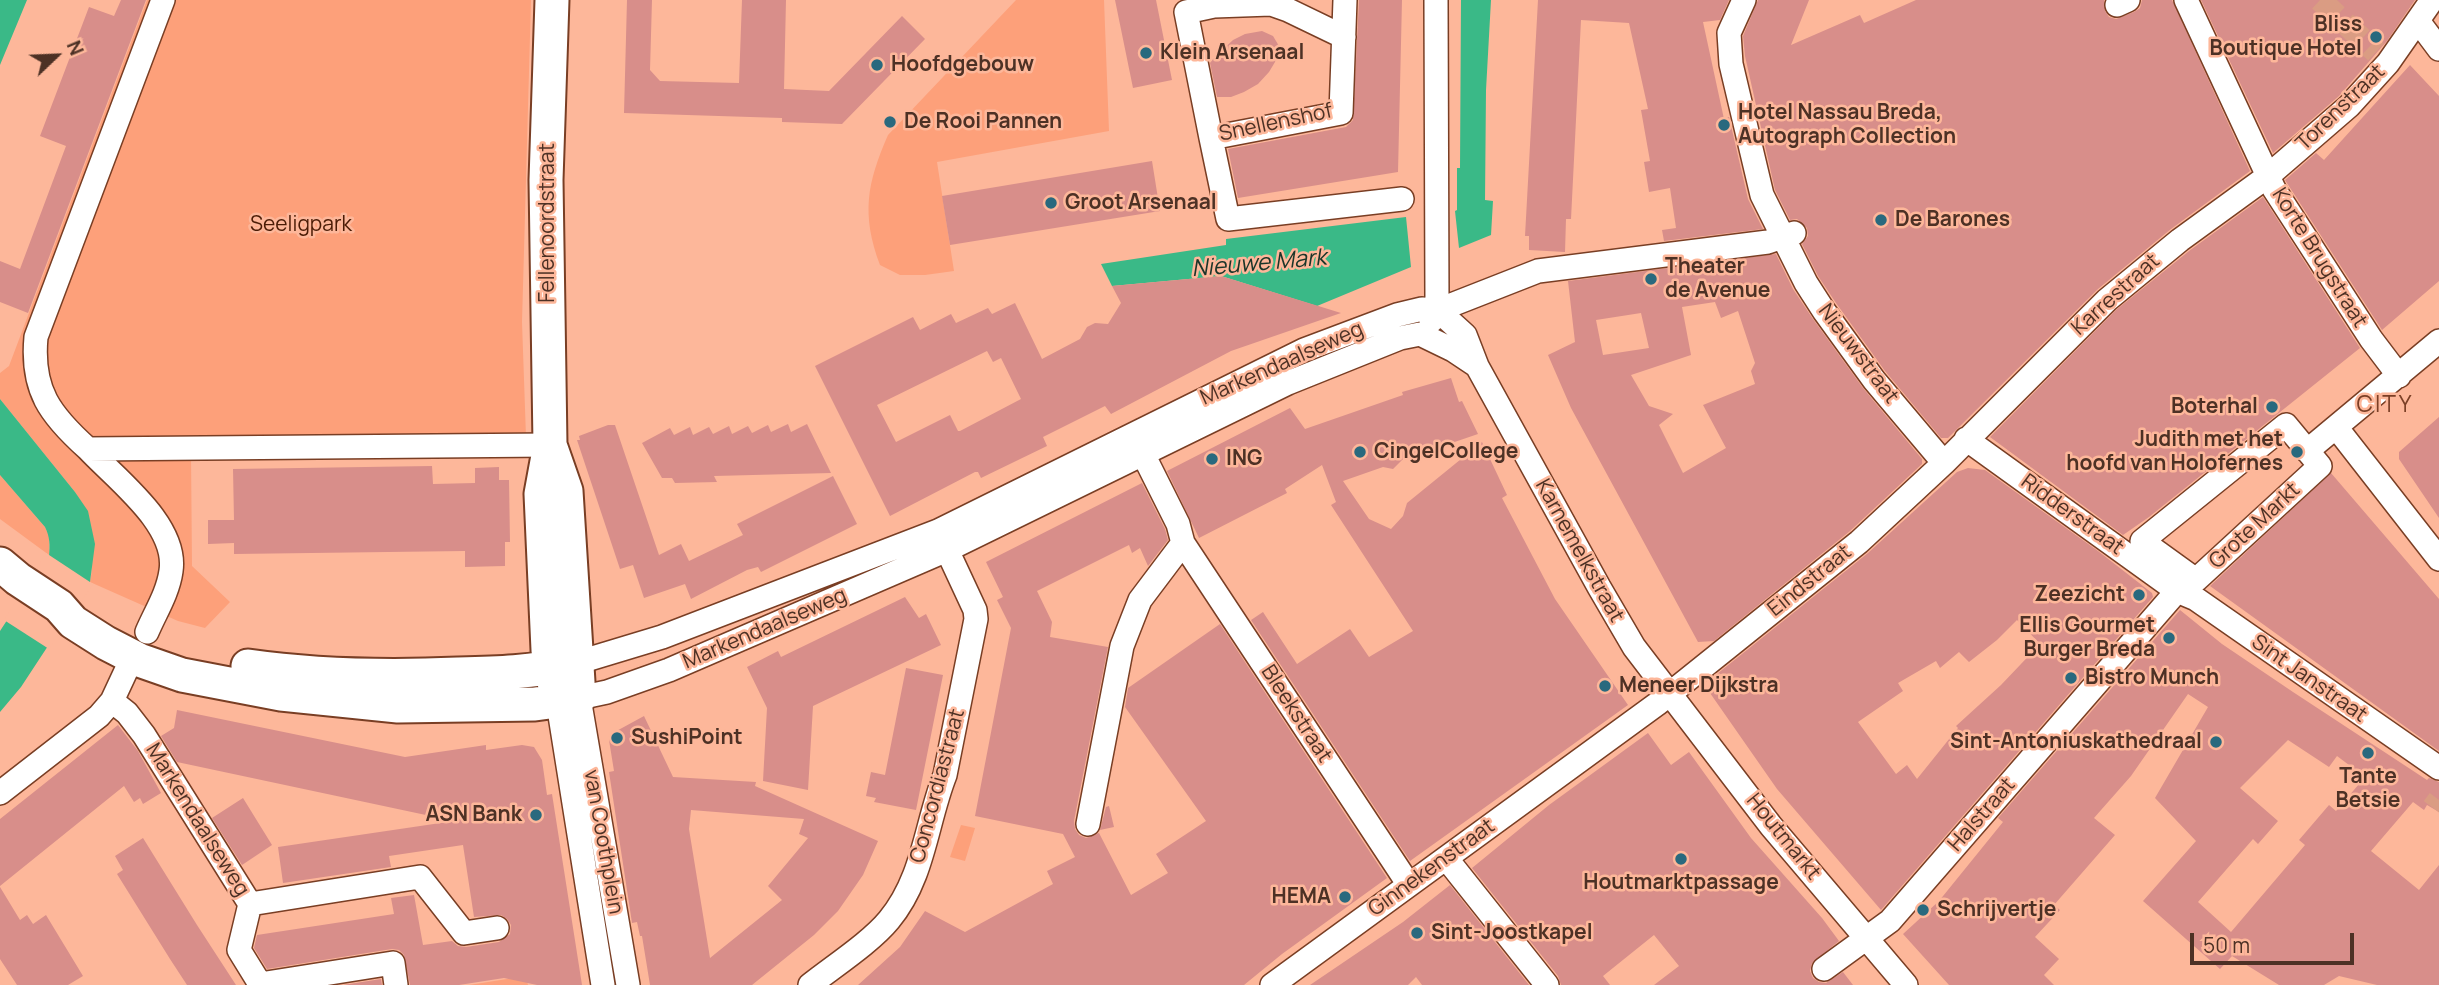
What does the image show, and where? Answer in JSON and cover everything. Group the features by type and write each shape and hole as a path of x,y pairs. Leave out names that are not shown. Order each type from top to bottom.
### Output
{"main road":[{"name":"Fellenoordstraat","path":"552,0 546,180 550,445 541,494 548,650 564,665"},
{"name":"Markendaalseweg","path":"9,571 71,614 106,643 140,644 182,675 301,696 398,691 568,701"},
{"name":"Markendaalseweg","path":"71,614 173,649 231,663 337,676 398,691 470,674 564,665"},
{"path":"564,665 568,701"}],"street":[{"path":"0,793 99,716 112,701 166,591 172,569 169,547 161,527 142,503 60,423 38,381 34,360 36,337 163,0"},
{"name":"Snellenshof","path":"1344,37 1288,10 1271,5 1213,3 1186,12 1211,138 1341,113 1344,37 1345,0"},
{"path":"1436,0 1436,311 1449,335 1453,350"},
{"name":"Nieuwstraat","path":"1744,0 1729,33 1731,64 1762,195 1788,235 1807,283 1843,338 1874,380 1944,463"},
{"name":"Korte Brugstraat","path":"2186,0 2274,189 2371,339 2399,376"},
{"name":"Torenstraat","path":"2269,176 2349,106 2382,58 2418,21 2432,0"},
{"path":"2418,21 2439,49"},
{"path":"1211,138 1228,219 1402,199"},
{"name":"Karrestraat","path":"1944,463 1970,429 2116,292 2180,240 2269,176"},
{"name":"Markendaalseweg","path":"568,701 607,692 669,670 943,540 1138,444 1304,350 1415,310 1436,311 1538,271 1673,256 1768,242 1788,235"},
{"path":"1436,311 1420,334 1453,350"},
{"name":"Karnemelkstraat","path":"1436,311 1460,329 1468,341 1477,366 1621,627 1670,693"},
{"name":"Markendaalseweg","path":"1138,444 1400,338 1420,334"},
{"path":"2307,451 2439,341"},
{"name":"Karnemelkstraat","path":"1453,350 1477,366"},
{"name":"Grote Markt","path":"2286,425 2307,451 2320,466 2196,580 2170,577 2142,541 2286,425"},
{"path":"2336,427 2439,559"},
{"name":"Ridderstraat","path":"1970,429 2170,577"},
{"name":"Bleekstraat","path":"1138,444 1178,524 1183,543 1409,885"},
{"path":"88,449 550,445"},
{"name":"Eindstraat","path":"1670,693 1859,542 1944,463"},
{"name":"Markendaalseweg","path":"564,665 662,637 943,540"},
{"name":"Concordiastraat","path":"810,985 889,920 914,877 929,835 936,796 945,775 976,619 975,610 943,540"},
{"path":"1087,824 1122,646 1140,600 1183,543"},
{"name":"Sint Janstraat","path":"2170,577 2196,599 2439,768"},
{"name":"Halstraat","path":"1866,940 1890,921 2170,577"},
{"name":"Ginnekenstraat","path":"1272,985 1446,858 1597,758 1670,693"},
{"name":"Houtmarkt","path":"1670,693 1771,826 1906,985"},
{"name":"Markendaalseweg","path":"112,701 127,713 144,735 250,904 421,877 464,933 497,928"},
{"name":"van Coothplein","path":"568,701 603,985"},
{"name":"van Coothplein","path":"568,701 628,985"},
{"path":"1446,858 1548,985"},
{"path":"250,904 239,950 259,985 393,963 396,985"},
{"path":"1824,969 1866,940"}],"green space":[{"name":"Seeligpark","path":"147,0 531,0 522,322 526,437 191,454 192,566 230,602 205,628 178,621 90,582 92,570 87,511 75,492 0,399 0,373 9,366"},
{"path":"1016,0 1104,0 1109,131 937,162 954,271 900,275 880,265 870,230 871,184 888,135"},
{"path":"0,475 45,527 49,536 49,555 0,519"},
{"path":"961,825 975,828 965,861 950,857"},
{"path":"526,976 528,985 469,985"}],"water":[{"path":"0,0 27,0 0,65"},
{"path":"1461,0 1491,0 1486,90 1485,200 1493,201 1491,235 1459,248 1455,211 1457,168 1460,168"},
{"name":"Nieuwe Mark","path":"1406,217 1411,267 1317,306 1221,276 1112,286 1101,264 1226,245 1226,239"},
{"path":"0,399 88,511 95,544 90,582 21,687 0,712 0,631 49,556 50,548 45,527 0,475"}],"pier":[{"path":"46,553 93,584 49,649 4,620"}],"building":[{"path":"121,0 146,0 28,313 0,302 0,261 20,269 66,146 40,136 89,7 114,16"},
{"name":"Hoofdgebouw","path":"627,0 652,0 650,70 660,81 739,83 742,0 786,0 784,89 829,91 902,16 925,39 842,124 782,122 782,118 624,113"},
{"name":"Klein Arsenaal","path":"1115,0 1156,0 1172,80 1133,88"},
{"path":"1359,0 1402,0 1398,172 1238,198 1228,149 1346,127 1353,120"},
{"path":"1538,0 1729,0 1720,20 1703,22 1724,119 1729,117 1748,199 1763,229 1664,241 1662,230 1676,228 1670,188 1649,192 1644,162 1650,161 1641,110 1648,109 1629,23 1581,20 1571,219 1566,219 1565,252 1529,250 1529,236 1525,236"},
{"name":"De Barones","path":"1758,0 1809,0 1791,45 1860,15 1864,23 1916,0 2104,0 2105,11 2109,17 2116,19 2140,8 2142,0 2172,0 2250,171 2171,229 2098,289 1948,438 1941,438 1885,371 1836,303 1818,276 1802,244 1808,236 1807,228 1797,219 1790,220 1775,190 1745,56 1743,36"},
{"path":"2201,0 2415,0 2387,41 2339,96 2273,153"},
{"path":"1262,31 1273,36 1279,46 1269,72 1258,84 1244,92 1231,97 1217,97 1210,63 1233,40 1245,34"},
{"path":"2410,65 2439,96 2439,281 2382,330 2285,180 2316,153 2324,160"},
{"name":"Groot Arsenaal","path":"1152,161 1160,211 950,245 942,196"},
{"path":"2263,197 2360,348 2123,535 1990,437 2116,310 2189,251"},
{"path":"1776,254 1793,289 1813,319 1863,388 1922,459 1922,464 1850,531 1714,641 1698,642 1571,408 1548,355 1575,342 1568,281","holes":["1715,302 1721,318 1738,311 1755,363 1751,371 1755,384 1703,405 1726,448 1683,473 1659,425 1673,414 1649,406 1631,375 1691,355 1682,307","1641,313 1649,348 1603,355 1596,320"]},
{"path":"1221,276 1341,313 1231,351 1111,414 1105,406 1043,437 1047,446 981,478 978,472 975,472 890,516 815,366 913,317 920,330 951,314 956,323 988,308 992,314 1015,303 1042,359 1080,339 1087,327 1095,323 1108,324 1121,303 1112,286","holes":["987,351 993,362 1001,358 1021,399 960,431 950,415 896,442 877,405"]},
{"path":"1451,378 1459,402 1462,401 1478,434 1402,460 1393,469 1383,467 1343,481 1369,519 1391,529 1403,516 1407,503 1482,442 1507,495 1502,498 1555,599 1628,705 1410,861 1251,620 1263,612 1297,664 1350,629 1369,657 1413,631 1331,505 1336,502 1322,465 1285,489 1287,493 1199,538 1167,471 1290,408 1305,429 1403,395 1402,392"},
{"path":"2439,417 2439,518 2399,459 2399,452"},
{"path":"788,424 791,432 807,424 831,473 714,476 717,482 675,483 672,478 662,478 642,443 670,428 674,435 690,427 693,435 709,427 713,434 729,426 732,434 748,426 752,433 768,425 771,432"},
{"path":"615,425 659,555 681,544 689,561 743,535 737,524 833,476 857,524 761,572 758,567 747,570 691,599 685,584 644,598 633,565 620,569 577,440 580,440 579,436"},
{"path":"432,466 433,484 475,483 475,468 499,467 499,480 509,480 510,542 505,542 505,566 465,567 465,551 234,554 234,543 208,544 208,520 234,520 233,469"},
{"path":"1968,468 1985,470 2098,551 2152,593 2153,597 1881,910 1777,789 1710,693 1712,678 1868,553 1957,472","holes":["2017,620 2040,644 1956,726 1958,728 1917,779 1907,765 1896,774 1858,722 1903,691 1898,683 1936,661 1940,668 1959,652 1969,662"]},
{"path":"2331,473 2439,599 2439,751 2210,586"},
{"path":"1142,483 1168,540 1148,566 1140,548 1132,553 1129,545 1037,591 1052,622 1050,637 1108,647 1074,821 1075,829 1079,835 1086,838 1099,833 1131,895 1168,873 1156,854 1206,821 1125,707 1128,688 1220,624 1387,878 1244,985 858,985 900,947 925,911 965,932 1053,884 1047,871 1075,857 1063,834 975,816 1011,628 997,600 1003,597 986,562"},
{"path":"905,597 919,618 926,614 941,645 813,706 808,790 763,781 767,708 747,667 778,651 781,657"},
{"path":"2180,610 2222,644 2293,692 2427,780 2429,778 2439,782 2439,812 2427,805 2424,810 2413,802 2371,851 2419,890 2439,865 2439,985 2377,985 2339,976 2324,985 2279,985 2232,956 2220,969 2143,901 2196,841 2155,798 2208,707 2188,694 2131,776 2094,818 2115,835 2054,905 2060,910 2035,937 2059,959 2044,975 2054,985 1949,985 1903,934 1939,901 2003,822 1998,818","holes":["2288,740 2329,767 2337,756 2365,777 2336,811 2329,805 2299,840 2305,845 2231,932 2198,902 2253,839 2258,844 2278,821 2240,788"]},
{"path":"906,668 943,675 916,810 874,802 876,798 866,796 871,772 885,775"},
{"path":"177,710 405,757 486,745 486,750 522,745 534,747 542,760 547,795 552,794 582,985 537,985 504,978 459,985 410,985 404,955 399,950 392,949 267,969 254,948 257,935 394,914 391,898 414,895 423,945 452,941 458,946 466,947 499,942 510,934 511,925 501,915 474,917 463,845 389,856 391,867 283,883 278,847 454,821 177,762 161,736 174,728"},
{"path":"644,716 673,777 756,782 755,786 878,841 863,875 838,911 814,935 752,985 650,985 642,936 637,922 632,923 609,772 614,771 609,740 611,734","holes":["691,810 804,819 799,834 808,838 768,886 782,900 710,958 689,829"]},
{"path":"118,725 138,751 161,793 143,804 140,798 134,802 124,786 0,886 0,819"},
{"name":"Houtmarktpassage","path":"1648,733 1671,765 1689,752 1751,838 1839,941 1812,963 1810,971 1813,978 1826,983 1843,972 1853,985 1654,985 1679,966 1654,935 1603,976 1610,985 1561,985 1558,976 1472,868 1549,805"},
{"path":"243,798 272,845 242,865 212,818"},
{"path":"1109,806 1114,827 1100,830 1106,807"},
{"path":"143,838 236,985 187,985 170,959 117,874 123,870 115,856"},
{"path":"1450,885 1529,985 1422,985 1416,977 1408,985 1310,985 1403,922"},
{"path":"0,887 20,920 27,915 33,924 46,915 83,976 68,985 17,985 0,959"},
{"path":"381,979 382,985 343,985"}],"tunnel":[{"path":"2320,0 2376,52"},
{"path":"2433,808 2439,800"}],"place":[{"name":"Bliss Boutique Hotel","path":"2376,37"},
{"name":"Klein Arsenaal","path":"1146,53"},
{"name":"Hoofdgebouw","path":"877,65"},
{"name":"De Rooi Pannen","path":"890,122"},
{"name":"Hotel Nassau Breda, Autograph Collection","path":"1724,125"},
{"name":"Groot Arsenaal","path":"1051,203"},
{"name":"De Barones","path":"1881,220"},
{"name":"Theater de Avenue","path":"1651,279"},
{"name":"Boterhal","path":"2272,407"},
{"name":"CingelCollege","path":"1360,452"},
{"name":"Judith met het hoofd van Holofernes","path":"2297,452"},
{"name":"ING","path":"1212,459"},
{"name":"Zeezicht","path":"2139,595"},
{"name":"Ellis Gourmet Burger Breda","path":"2169,638"},
{"name":"Bistro Munch","path":"2071,678"},
{"name":"Meneer Dijkstra","path":"1605,686"},
{"name":"SushiPoint","path":"617,738"},
{"name":"Sint-Antoniuskathedraal","path":"2216,742"},
{"name":"Tante Betsie","path":"2368,753"},
{"name":"ASN Bank","path":"536,815"},
{"name":"Houtmarktpassage","path":"1681,859"},
{"name":"HEMA","path":"1345,897"},
{"name":"Schrijvertje","path":"1923,910"},
{"name":"Sint-Joostkapel","path":"1417,933"}],"district":[{"name":"CITY","path":"2385,406"}]}
